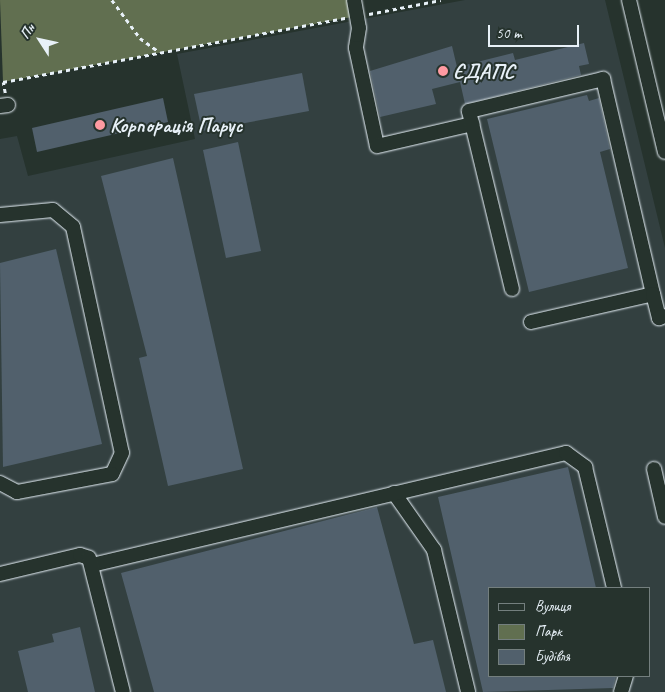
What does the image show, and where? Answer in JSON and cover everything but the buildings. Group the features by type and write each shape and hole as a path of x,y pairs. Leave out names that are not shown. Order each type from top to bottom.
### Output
{"street":[{"path":"354,0 357,16 356,48 377,146 472,124"},
{"path":"629,0 665,152"},
{"path":"512,289 470,111 603,79 659,318 665,316"},
{"path":"0,215 53,210 73,227 122,453 112,474 17,492 0,483"},
{"path":"531,322 654,294"},
{"path":"92,565 394,493 568,454 585,467 614,587"},
{"path":"654,469 665,517"},
{"path":"394,493 434,550 468,692"},
{"path":"0,574 80,556 92,565 123,692"},
{"path":"621,692 626,677"}],"path":[{"path":"112,0 140,38 160,53"},
{"path":"4,106 3,82 441,0"}],"shaded area":[{"path":"465,0 605,0 665,248 665,692 0,692 0,139 17,136 28,176 195,139 177,54"}],"green space":[{"path":"0,0 354,0 357,16 3,82"}],"place":[{"name":"ЄДАПС","path":"443,71"},
{"name":"Корпорація Парус","path":"100,125"}]}
